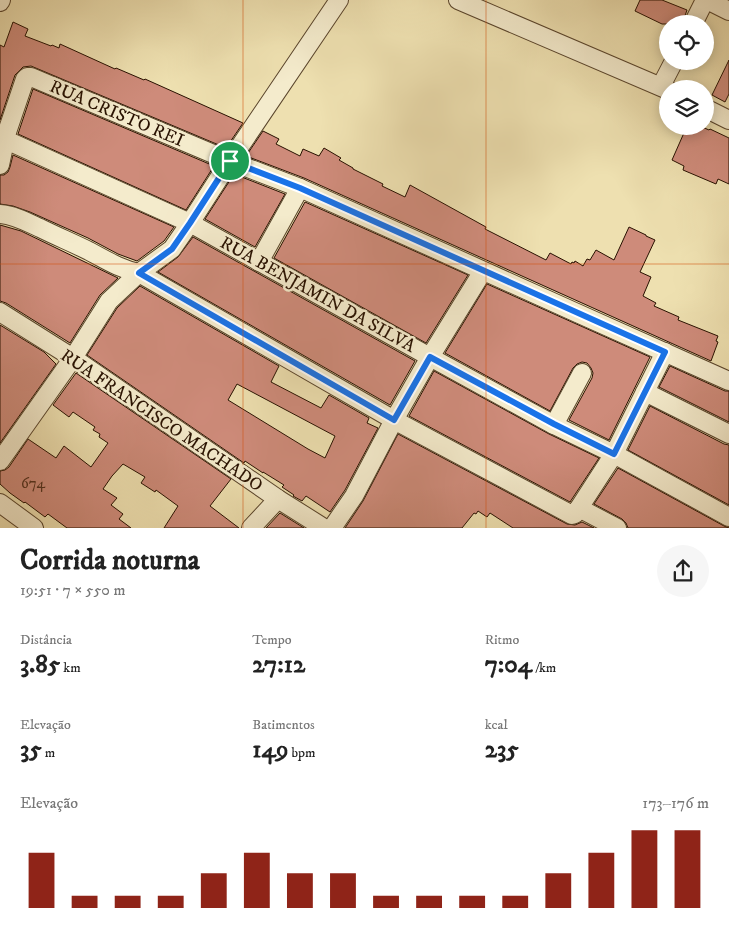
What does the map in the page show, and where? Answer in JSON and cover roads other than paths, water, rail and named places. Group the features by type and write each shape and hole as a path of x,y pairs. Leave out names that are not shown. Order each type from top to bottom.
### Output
{"street":[{"path":"0,461 73,358 109,301 139,273 172,249 339,0"},
{"path":"458,0 659,86"},
{"path":"698,15 706,0 729,11"},
{"name":"RUA CRISTO REI","path":"6,140 25,79 32,77 230,161 300,188 729,381"},
{"path":"714,112 729,120"},
{"path":"0,165 6,140"},
{"name":"RUA BENJAMIN DA SILVA","path":"6,140 190,223 430,357 729,517"},
{"path":"259,262 300,188"},
{"path":"0,214 22,220 116,266 139,273 394,420 575,512 617,528"},
{"path":"332,528 354,496 430,357 483,271"},
{"name":"RUA FRANCISCO MACHADO","path":"0,312 73,358 278,499 324,528"},
{"path":"575,512 614,454 665,352"},
{"path":"554,424 582,374"},
{"path":"645,392 729,434"},
{"path":"251,528 278,499"},
{"path":"0,503 34,528"}]}
